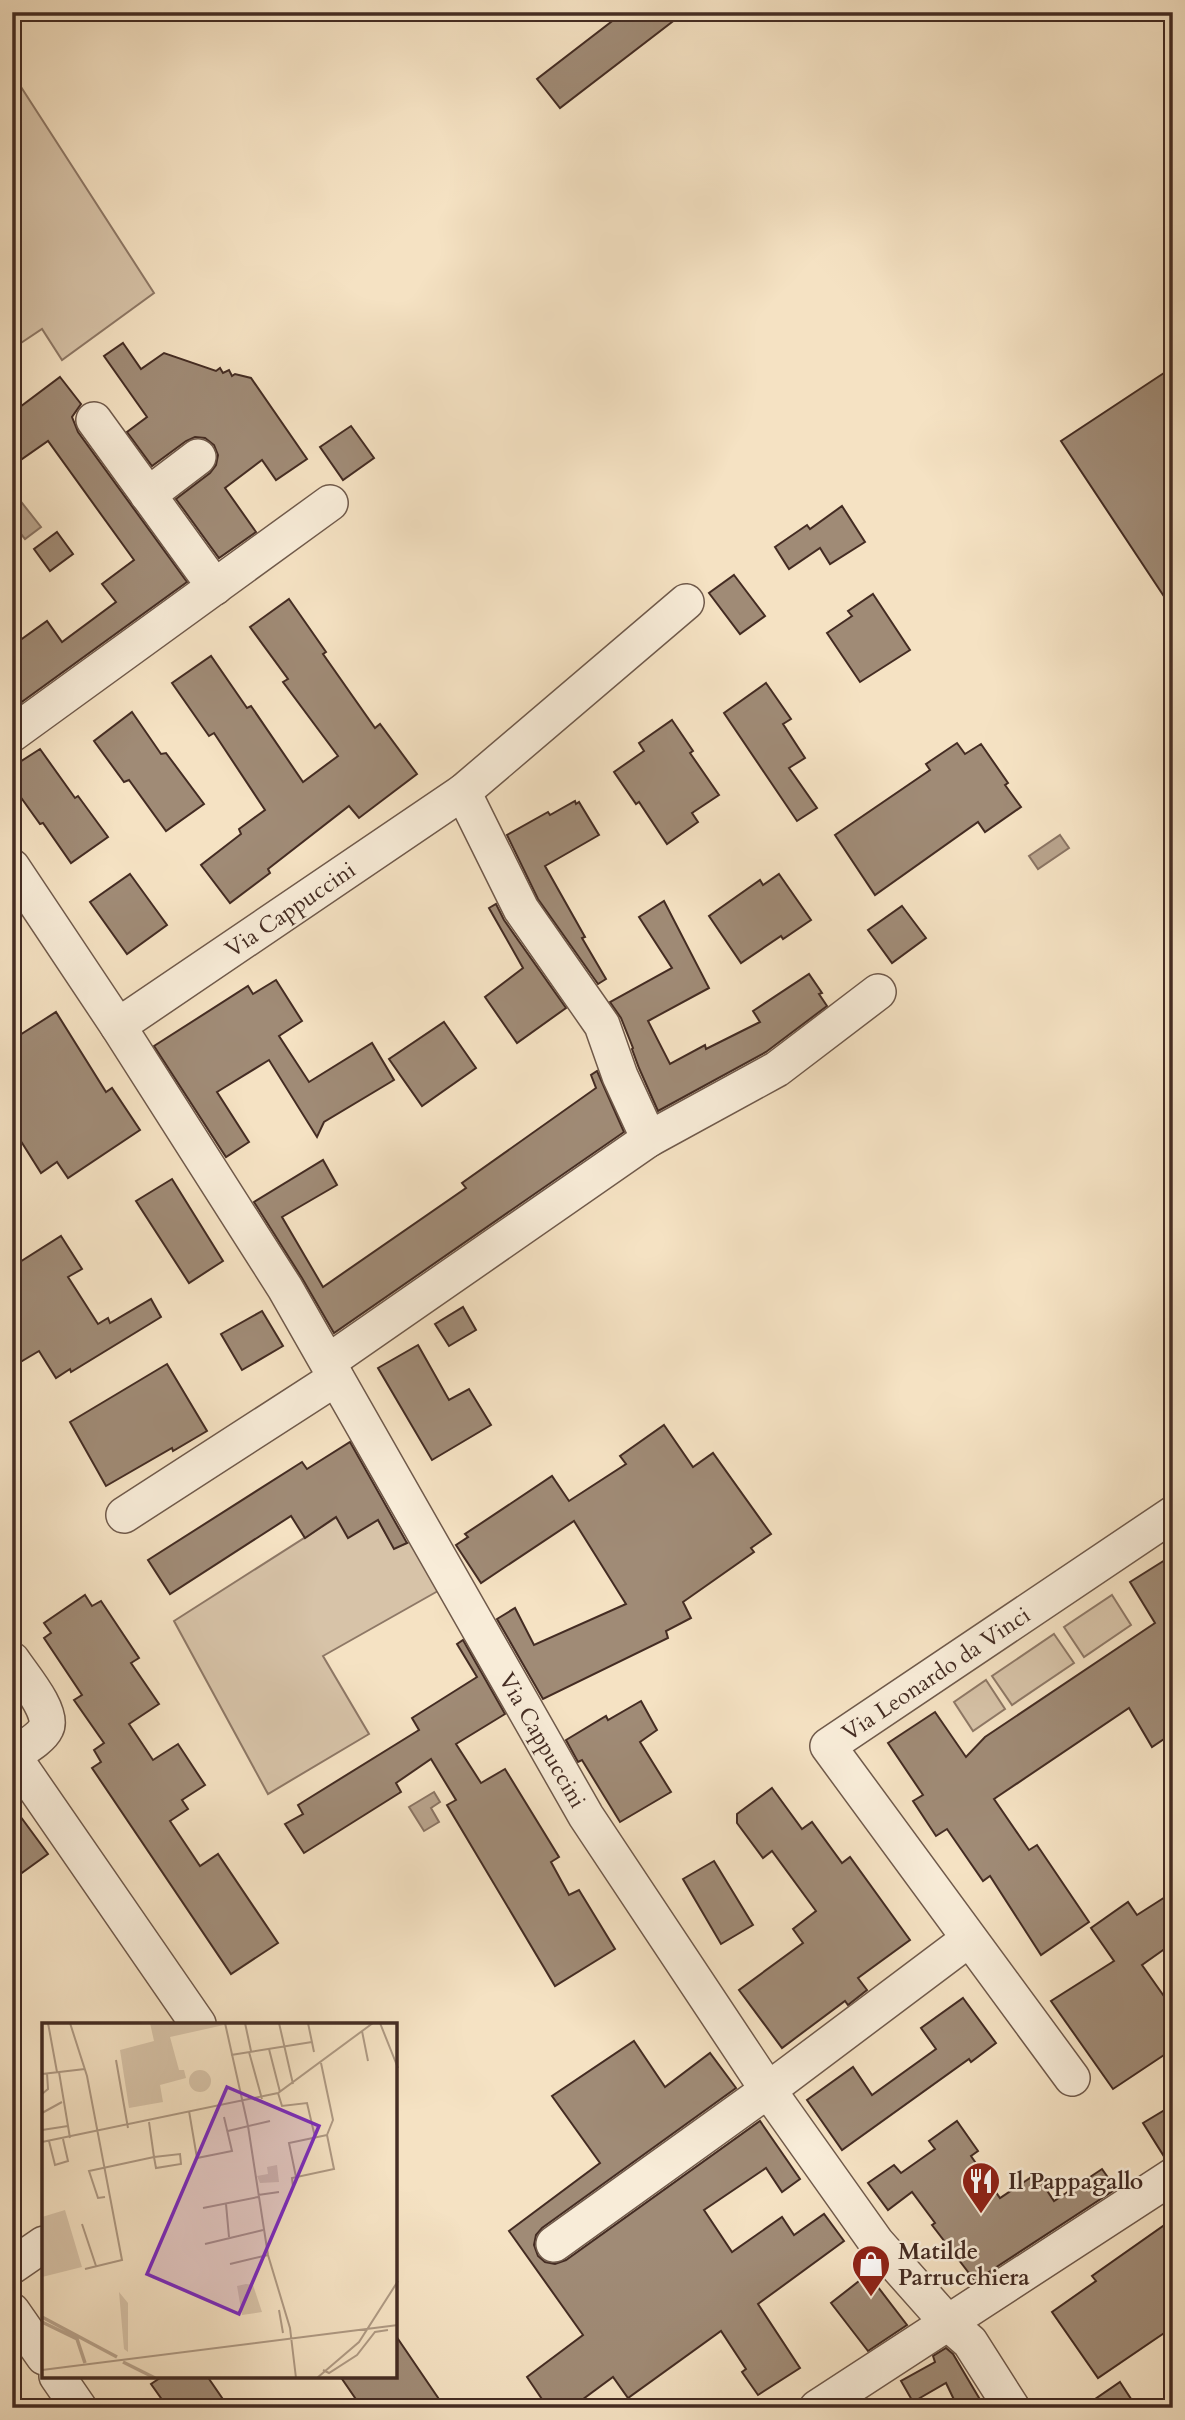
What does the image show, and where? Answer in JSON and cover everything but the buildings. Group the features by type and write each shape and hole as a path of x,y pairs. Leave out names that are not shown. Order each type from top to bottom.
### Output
{"street":[{"path":"94,420 215,587"},
{"path":"148,495 198,457"},
{"path":"12,734 330,503"},
{"name":"Via Cappuccini","path":"118,1026 463,792 686,602"},
{"path":"463,792 521,909 602,1025 620,1076 649,1139"},
{"name":"Via Cappuccini","path":"12,866 230,1199 332,1370 586,1816 768,2090 876,2242 947,2323 970,2342 1012,2408"},
{"path":"124,1515 332,1370 649,1139 777,1069 878,992"},
{"name":"Via Leonardo da Vinci","path":"1072,2078 828,1746 1173,1514"},
{"path":"12,1660 46,1711 48,1721 40,1736 12,1759 20,1766 197,2023"},
{"path":"554,2244 768,2090 969,1938"},
{"path":"817,2408 1173,2176"},
{"path":"12,2266 42,2245"},
{"path":"12,2311 42,2354"},
{"path":"58,2378 79,2408"}],"shaded area":[{"path":"12,73 154,293 62,360 42,329 12,349"},
{"path":"15,494 41,527 25,539 12,523 12,496"},
{"path":"1060,835 1069,848 1038,869 1029,856"},
{"path":"337,1517 378,1520 394,1548 417,1539 445,1587 323,1656 369,1734 268,1794 174,1621"},
{"path":"1112,1595 1131,1625 1084,1657 1064,1627"},
{"path":"1054,1634 1074,1663 1012,1705 992,1676"},
{"path":"986,1680 1005,1709 973,1731 954,1702"},
{"path":"434,1792 440,1802 431,1808 439,1822 424,1831 409,1807"}],"place":[{"name":"Il Pappagallo","path":"981,2215"},
{"name":"Matilde Parrucchiera","path":"871,2298"}]}
